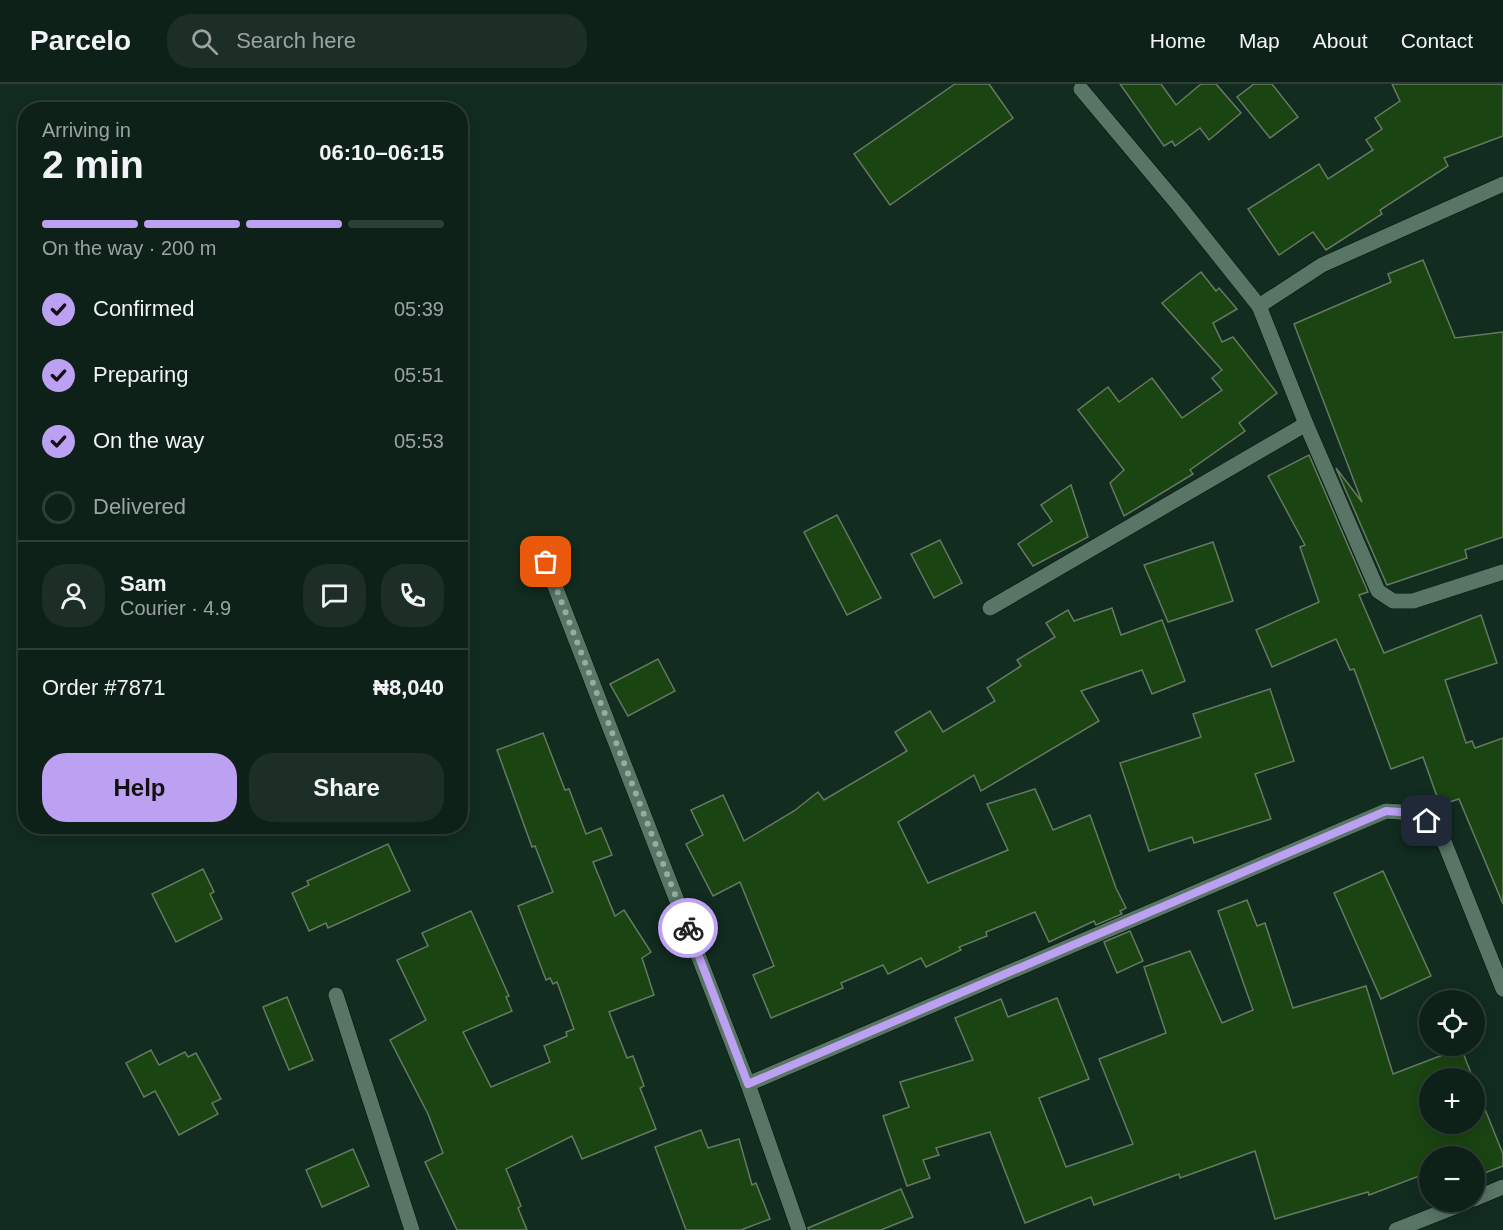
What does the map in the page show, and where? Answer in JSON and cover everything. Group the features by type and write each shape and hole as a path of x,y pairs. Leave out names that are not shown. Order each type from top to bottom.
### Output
{"street":[{"path":"1081,89 1259,306 1306,424 1378,591 1393,601 1413,601 1503,572"},
{"path":"1259,306 1322,265 1503,184"},
{"path":"990,608 1306,424"},
{"path":"546,562 748,1084 799,1230"},
{"path":"748,1084 1386,811 1415,813 1427,821 1443,839 1503,989"},
{"path":"336,995 412,1230"},
{"path":"1485,1194 1503,1187"},
{"path":"1395,1230 1441,1212"}],"building":[{"path":"955,84 989,84 1013,118 890,205 854,154"},
{"path":"1120,84 1161,84 1176,105 1201,84 1216,84 1241,113 1209,140 1200,128 1175,146 1172,141 1164,146"},
{"path":"1254,84 1272,84 1298,117 1270,138 1237,97"},
{"path":"1392,84 1503,84 1503,136 1444,158 1448,166 1380,210 1382,214 1326,250 1313,232 1279,255 1248,209 1319,164 1328,179 1373,150 1366,140 1382,129 1375,118 1400,101"},
{"path":"1423,260 1455,338 1503,332 1503,537 1465,550 1467,558 1387,585 1336,468 1362,502 1294,324 1391,282 1388,274"},
{"path":"1201,272 1216,291 1219,288 1237,309 1213,323 1222,342 1233,337 1277,393 1239,423 1245,431 1190,470 1193,474 1124,516 1110,483 1124,470 1078,410 1108,387 1119,402 1152,378 1182,418 1222,390 1212,378 1222,370 1162,303"},
{"path":"1309,455 1368,592 1359,595 1384,653 1481,615 1497,663 1445,680 1466,743 1472,741 1475,748 1503,738 1503,904 1459,799 1440,805 1423,757 1391,769 1354,669 1350,670 1336,639 1272,667 1256,630 1319,602 1300,547 1305,545 1268,476"},
{"path":"1071,485 1088,537 1033,566 1018,544 1052,521 1041,505"},
{"path":"837,515 881,598 847,615 804,532"},
{"path":"940,540 962,583 934,598 911,554"},
{"path":"1213,542 1233,601 1168,622 1144,565"},
{"path":"1112,608 1121,635 1162,620 1185,681 1152,694 1142,670 1081,691 1099,721 981,791 974,775 898,822 928,883 1008,850 987,804 1035,789 1053,830 1090,815 1116,888 1126,908 1120,911 1122,914 1096,925 1094,921 1049,942 1035,912 986,932 987,936 959,947 961,950 926,967 921,958 888,974 883,965 841,983 843,988 771,1018 753,975 774,966 740,882 713,896 686,844 703,835 691,810 723,795 744,841 794,811 818,792 824,800 907,751 895,732 930,711 943,732 995,701 987,688 1021,666 1017,660 1055,637 1046,623 1068,610 1074,621"},
{"path":"658,659 675,691 628,716 610,684"},
{"path":"1270,689 1294,761 1255,774 1271,819 1194,843 1192,837 1149,851 1120,763 1201,737 1193,714"},
{"path":"543,733 565,790 569,789 586,834 601,828 612,855 593,862 615,916 624,910 651,952 642,958 654,995 609,1012 627,1058 633,1056 644,1086 640,1088 656,1129 582,1159 572,1136 506,1169 521,1206 518,1208 527,1230 457,1230 425,1162 443,1153 428,1114 390,1040 426,1020 397,960 428,946 422,933 471,911 509,996 506,997 512,1011 463,1032 491,1087 550,1062 544,1046 567,1036 566,1032 574,1029 557,982 553,984 550,978 546,980 518,906 553,892 535,846 532,847 497,750"},
{"path":"388,844 410,891 328,928 326,923 309,931 292,893 309,885 307,881"},
{"path":"203,869 214,892 210,894 222,919 176,942 152,894"},
{"path":"1383,871 1431,976 1381,999 1334,893"},
{"path":"1247,900 1257,926 1265,923 1293,1008 1366,986 1393,1074 1440,1056 1464,1056 1469,1068 1419,1068 1419,1134 1485,1134 1485,1109 1503,1154 1503,1166 1485,1173 1485,1146 1419,1146 1419,1176 1369,1195 1368,1192 1275,1219 1255,1151 1180,1178 1179,1174 1094,1205 1091,1197 1025,1223 990,1132 936,1148 939,1155 923,1160 930,1178 907,1186 883,1116 909,1107 900,1082 973,1060 955,1018 1001,999 1008,1017 1057,998 1089,1079 1039,1098 1066,1167 1133,1144 1099,1059 1166,1033 1144,967 1190,951 1222,1023 1253,1010 1218,911"},
{"path":"1130,931 1143,961 1117,973 1104,942"},
{"path":"287,997 313,1060 289,1070 263,1007"},
{"path":"151,1050 159,1065 185,1052 188,1057 196,1053 221,1099 212,1103 218,1114 179,1135 155,1091 144,1097 126,1063"},
{"path":"701,1130 708,1148 739,1139 752,1185 756,1183 770,1219 741,1230 686,1230 655,1147"},
{"path":"353,1149 369,1186 322,1207 306,1170"},
{"path":"901,1189 913,1217 881,1230 809,1230 808,1228"}],"way so far":[{"path":"546,562 688,928"}],"route":[{"path":"688,928 748,1084 1386,811 1415,813 1427,821"}]}
